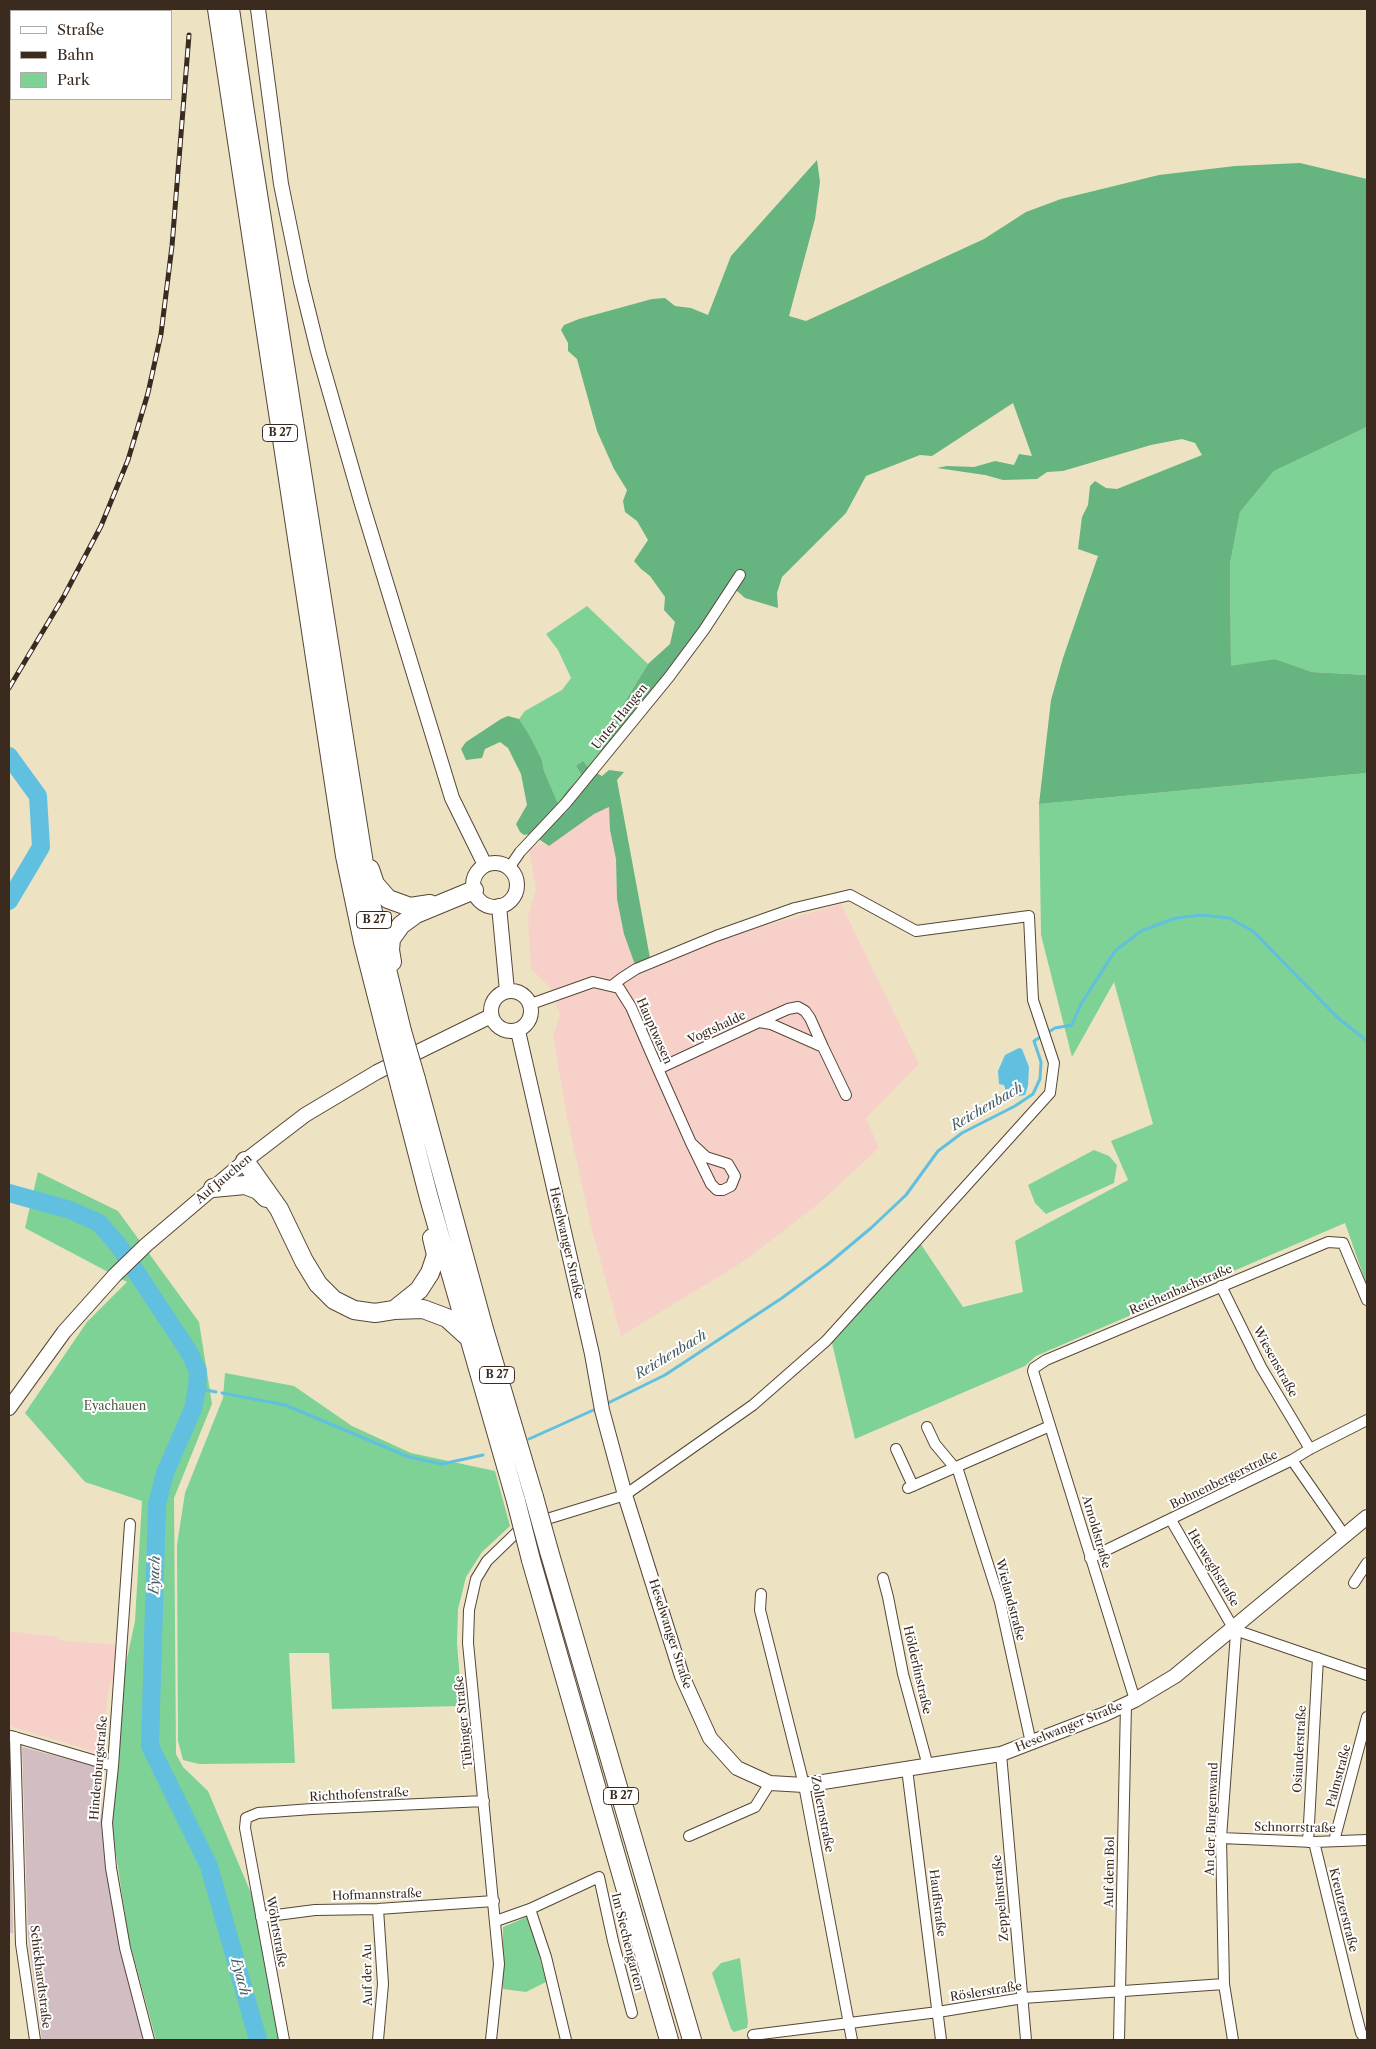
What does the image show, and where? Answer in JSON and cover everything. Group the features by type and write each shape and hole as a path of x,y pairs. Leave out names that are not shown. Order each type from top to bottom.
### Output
{"highway":[{"name":"B 27","path":"217,9 345,856 363,942 394,1034 484,1329 692,2040"},
{"name":"B 27","path":"230,9 246,122 368,895 397,1009 394,1034"},
{"path":"357,828 375,884 388,899 410,907 440,903"},
{"path":"397,1009 398,990 390,950 391,939 401,925 416,914 474,890"},
{"name":"B 27","path":"408,1083 429,1198 669,2040"},
{"path":"245,1161 279,1209 304,1261 318,1284 334,1300 361,1311 375,1313 394,1310 423,1310 447,1318 468,1337"},
{"path":"213,1188 245,1185 258,1190 279,1209"},
{"path":"394,1310 419,1290 430,1273 436,1255 429,1220 429,1198"}],"street":[{"path":"258,9 281,184 313,335 362,504 452,798 485,865"},
{"name":"Unter Hangen","path":"509,868 520,852 566,803 669,677 704,630 740,574"},
{"path":"497,863 509,868 514,873 517,886 512,900 499,906 486,905 476,896 474,890 475,876 485,865 497,863"},
{"name":"Tübinger Straße","path":"491,2040 499,1964 468,1643 469,1610 476,1579 487,1561 499,1547 516,1533 528,1526 625,1495 753,1405 826,1341 1050,1093 1054,1063 1033,1000 1029,916 916,931 850,895 795,908 716,936 636,969 613,985"},
{"path":"499,906 507,991"},
{"path":"531,1004 593,982 613,985"},
{"name":"Hauptwasen","path":"613,985 619,988 631,1007 691,1143 711,1184 717,1190 723,1190 731,1186 736,1176 728,1164 706,1157 691,1143"},
{"path":"507,991 520,993 531,1004 532,1014 529,1021 518,1031 502,1030 495,1024 491,1016 494,1000 499,994 507,991"},
{"name":"Vogtshalde","path":"658,1069 788,1009 798,1007 805,1010 810,1018 846,1095"},
{"name":"Auf Jauchen","path":"9,1408 64,1332 115,1275 146,1245 245,1161 305,1115 377,1072 491,1016"},
{"name":"Vogtshalde","path":"760,1022 771,1024 823,1047"},
{"name":"Heselwanger Straße","path":"518,1031 592,1354 597,1391 625,1495 682,1676 710,1738 737,1768 770,1783 804,1785 1001,1754 1031,1743 1130,1702 1175,1676 1367,1517"},
{"name":"Reichenbachstraße","path":"1033,1371 1034,1368 1046,1360 1328,1242 1343,1243 1367,1300"},
{"name":"Wiesenstraße","path":"1221,1286 1261,1368 1310,1449"},
{"name":"Arnoldstraße","path":"1033,1371 1090,1558 1130,1702"},
{"name":"Bohnenbergerstraße","path":"1090,1558 1292,1460 1367,1420"},
{"path":"896,1449 910,1487 1050,1426"},
{"path":"927,1427 935,1444 956,1467"},
{"path":"1292,1460 1345,1536"},
{"name":"Wielandstraße","path":"956,1467 1000,1602 1031,1743"},
{"name":"Herweghstraße","path":"1171,1520 1234,1628"},
{"name":"Hindenburgstraße","path":"130,1524 113,1766 107,1823 111,1868 125,1948 149,2040"},
{"path":"1354,1584 1367,1563"},
{"name":"Hölderlinstraße","path":"882,1578 888,1597 902,1674 928,1766"},
{"name":"Zollernstraße","path":"761,1594 760,1610 804,1785 852,2040"},
{"path":"1234,1628 1367,1675"},
{"name":"An der Burgenwand","path":"1233,2040 1224,1984 1222,1838 1236,1633 1234,1628"},
{"name":"Osianderstraße","path":"1311,1842 1318,1658"},
{"name":"Auf dem Bol","path":"1119,2040 1130,1702"},
{"name":"Palmstraße","path":"1334,1841 1367,1717"},
{"path":"12,1736 113,1766"},
{"name":"Schickhardtstraße","path":"12,1736 21,1944 35,2040"},
{"name":"Zeppelinstraße","path":"1001,1754 1026,2040"},
{"name":"Hauffstraße","path":"907,1769 941,2040"},
{"path":"689,1836 755,1807 770,1783"},
{"name":"Richthofenstraße","path":"245,1828 246,1818 258,1813 484,1802"},
{"name":"Wöhrtstraße","path":"245,1828 284,2040"},
{"name":"Schnorrstraße","path":"1222,1838 1311,1842 1367,1840"},
{"name":"Kreutzerstraße","path":"1311,1842 1361,2033 1366,2040"},
{"name":"Im Siechengarten","path":"530,1909 599,1878 632,2013"},
{"name":"Hofmannstraße","path":"261,1917 315,1910 378,1909 494,1901"},
{"name":"Auf der Au","path":"378,1909 383,1984 378,2040"},
{"path":"496,1921 530,1909 546,1957 566,2040"},
{"name":"Röslerstraße","path":"752,2035 938,2012 1022,1998 1224,1984"}],"shaded area":[{"path":"609,807 610,830 616,859 617,899 634,962 642,974 715,940 841,904 919,1064 866,1118 879,1148 816,1206 741,1263 621,1336 593,1234 567,1117 553,1036 560,1015 551,988 531,969 528,917 536,888 529,850 541,843 549,846 594,814"},
{"path":"9,1631 57,1637 57,1639 66,1641 121,1645 118,1682 110,1681 100,1753 9,1726"},
{"path":"9,1745 13,1933 9,1933"},
{"path":"22,1747 101,1768 103,1843 119,1939 143,2038 132,2040 42,2040 28,1937"}],"green space":[{"path":"817,160 820,182 815,219 789,316 806,321 984,239 1026,212 1061,199 1159,175 1235,166 1300,163 1367,179 1367,427 1274,471 1240,512 1230,564 1231,666 1275,659 1312,672 1367,675 1367,773 1039,804 1051,700 1063,658 1098,556 1078,549 1082,517 1088,505 1090,486 1095,481 1106,488 1117,489 1202,455 1195,443 1182,439 1151,445 1063,471 1047,472 1037,479 1003,480 985,475 937,468 947,466 974,467 995,461 1014,465 1019,454 1032,456 1013,403 932,456 920,455 866,476 846,513 782,577 777,593 778,608 745,598 736,590 604,754 597,737 619,711 648,664 670,644 675,622 664,610 665,597 650,576 634,561 648,540 637,521 625,512 623,501 627,490 614,469 597,431 577,359 568,351 568,343 561,330 564,325 579,319 652,299 665,298 675,306 691,308 708,315 731,256"},
{"path":"1367,427 1367,675 1312,672 1275,659 1231,667 1230,564 1240,512 1274,471"},
{"path":"587,606 648,664 619,711 597,737 604,754 592,770 576,766 582,776 567,790 558,805 544,771 542,760 519,719 525,711 562,690 571,678 558,650 546,634"},
{"path":"508,716 519,719 529,735 542,760 544,771 558,804 567,790 582,776 576,766 583,761 589,769 602,776 609,770 624,772 617,780 650,958 639,967 634,962 624,934 617,899 616,859 610,830 609,807 594,814 549,846 531,834 524,835 516,824 527,805 521,774 508,748 500,742 485,749 482,758 466,760 461,749 466,742"},
{"path":"1367,773 1367,1286 1345,1223 1036,1356 1025,1366 855,1439 831,1339 918,1240 963,1307 1023,1292 1015,1241 1128,1180 1111,1141 1153,1124 1114,982 1072,1057 1041,935 1039,804"},
{"path":"1094,1150 1109,1156 1117,1165 1114,1183 1046,1214 1035,1203 1028,1185"},
{"name":"Eyachauen","path":"38,1172 118,1211 199,1322 212,1404 174,1498 176,1754 183,1767 208,1791 261,1917 284,2040 156,2040 129,1940 111,1822 124,1673 135,1621 142,1501 85,1482 25,1413 87,1322 127,1282 25,1228"},
{"path":"225,1373 294,1386 352,1426 411,1453 495,1471 510,1526 482,1552 466,1577 458,1609 457,1643 462,1706 332,1709 329,1653 289,1653 295,1763 199,1764 183,1760 178,1741 177,1545 185,1493 223,1398"},
{"path":"529,1916 546,1982 526,1992 503,1989 503,1927"},
{"path":"740,1958 748,2022 747,2028 734,2032 731,2029 712,1973 721,1963"}],"water":[{"path":"1019,1048 1022,1049 1029,1067 1028,1086 1025,1095 1008,1098 1004,1085 999,1084 998,1071 1005,1055"}],"waterway":[{"name":"Eyach","path":"9,756 38,796 41,847 9,901"},
{"path":"565,812 570,806"},
{"name":"Reichenbach","path":"606,1404 665,1375 782,1298 828,1264 871,1228 906,1195 938,1151 962,1133 1015,1106 1033,1094 1040,1079 1041,1062 1034,1041 1055,1028 1072,1025 1081,1004 1115,951 1141,931 1176,918 1201,915 1229,918 1253,931 1337,1017 1367,1041"},
{"name":"Eyach","path":"9,1193 70,1210 99,1223 119,1246 189,1352 198,1371 193,1409 165,1473 157,1504 150,1746 209,1866 258,2040"},
{"name":"Reichenbach","path":"197,1388 216,1392"},
{"name":"Reichenbach","path":"222,1393 285,1405 409,1457 442,1464 483,1455"},
{"name":"Reichenbach","path":"529,1439 598,1408"}],"railway":[{"path":"9,688 64,596 101,526 128,460 148,393 161,334 172,246 189,35"}]}
